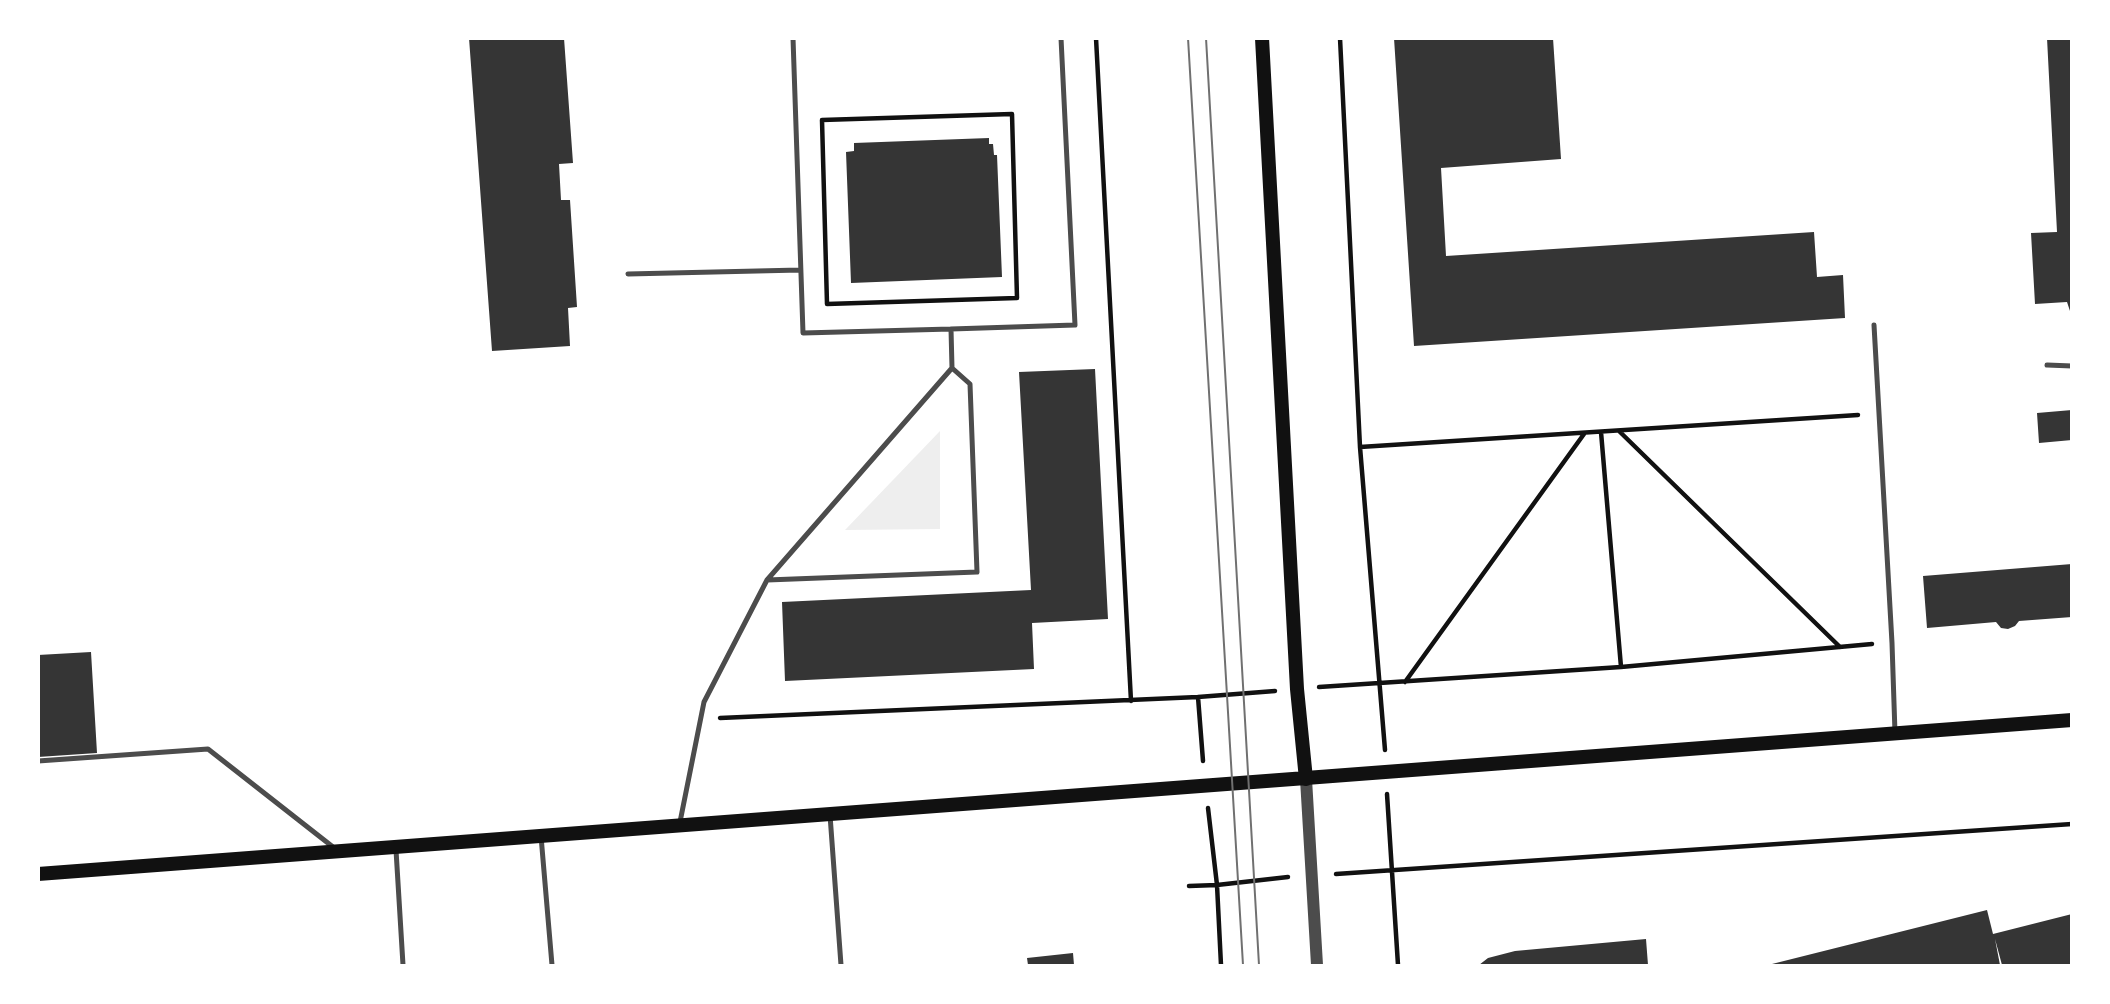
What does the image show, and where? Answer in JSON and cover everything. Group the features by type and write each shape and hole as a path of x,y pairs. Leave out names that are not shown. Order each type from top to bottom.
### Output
{"main road":[{"path":"1262,38 1297,689 1306,779"},
{"path":"38,874 1386,774 2071,720"}],"street":[{"path":"1306,779 1317,965"}],"lane":[{"path":"793,38 803,333 1075,325 1061,38"},
{"path":"628,274 800,270"},
{"path":"1874,325 1895,733"},
{"path":"680,825 704,702 767,580 952,368 951,329"},
{"path":"2047,365 2071,366"},
{"path":"767,580 977,572 970,384 952,368"},
{"path":"38,761 208,749 338,851"},
{"path":"830,814 841,965"},
{"path":"541,836 552,965"},
{"path":"396,847 403,965"}],"path":[{"path":"1096,38 1130,701"},
{"path":"1340,38 1360,447 1398,965"},
{"path":"1012,114 1017,299 827,304 822,120 1012,114"},
{"path":"1360,447 1878,414"},
{"path":"1619,431 1840,647"},
{"path":"1601,432 1620,667"},
{"path":"1405,682 1584,433"},
{"path":"701,719 1198,697 1379,682 1620,667 1892,643"},
{"path":"1198,697 1217,885 1221,965"},
{"path":"1392,870 2071,824"},
{"path":"1189,886 1217,885"}],"shaded area":[{"path":"940,431 940,529 845,530"}],"building":[{"path":"469,38 564,38 573,163 559,164 561,200 570,200 577,307 568,308 570,346 492,351"},
{"path":"1394,38 1553,38 1561,159 1441,168 1446,256 1814,232 1817,277 1843,275 1845,318 1414,346"},
{"path":"2047,38 2072,38 2071,314 2067,302 2035,304 2031,233 2057,232"},
{"path":"989,138 989,144 993,144 994,155 997,155 1002,277 851,283 846,152 854,151 854,143"},
{"path":"1095,369 1108,619 1032,623 1034,669 785,681 782,602 1031,590 1019,372"},
{"path":"2072,410 2072,440 2039,443 2037,413"},
{"path":"2072,564 2072,617 2019,621 2008,629 2001,628 1996,622 1927,628 1923,576"},
{"path":"91,652 97,753 38,757 38,655"},
{"path":"1987,910 1993,934 2072,914 2072,965 2002,965 1995,939 2000,965 1768,965"},
{"path":"1646,939 1648,965 1479,965 1488,958 1515,951"},
{"path":"1073,953 1074,965 1028,965 1027,958"}],"tram line":[{"path":"1188,38 1243,965"},
{"path":"1206,38 1259,965"}]}
